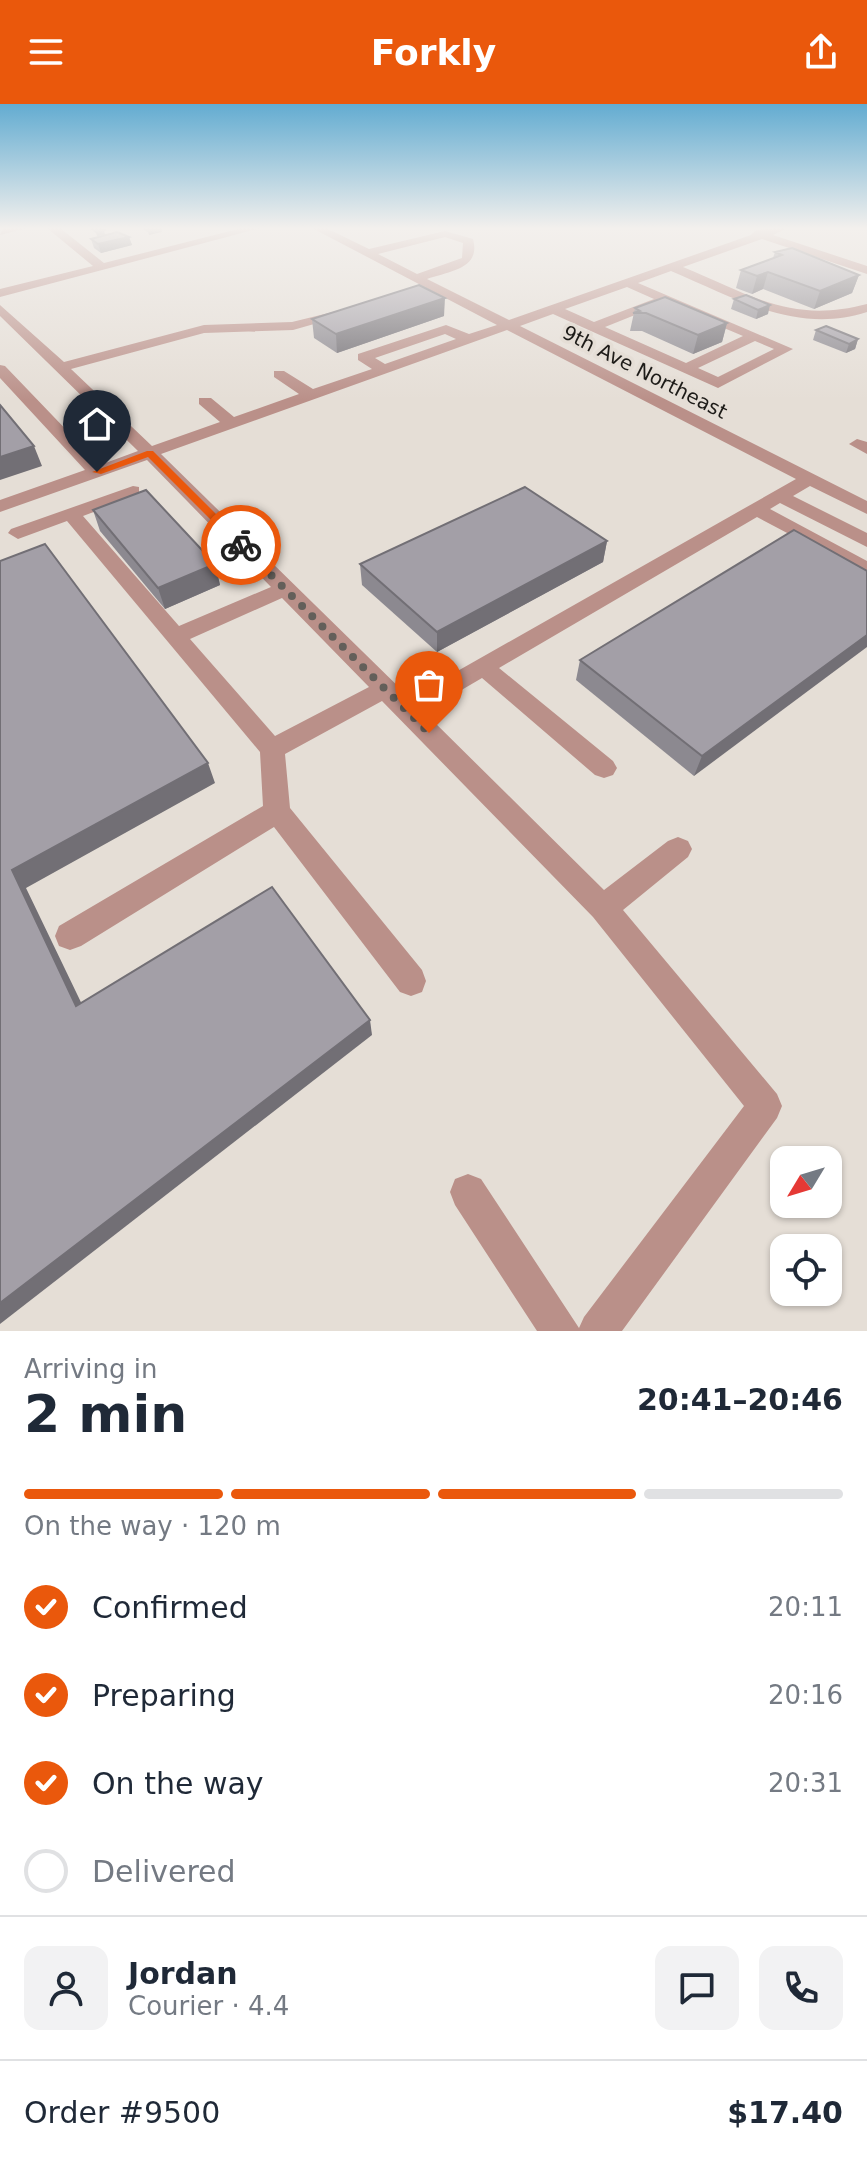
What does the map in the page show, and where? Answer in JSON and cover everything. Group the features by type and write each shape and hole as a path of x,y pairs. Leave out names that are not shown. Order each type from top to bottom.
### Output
{"street":[{"path":"0,293 30,285"},
{"name":"9th Ave Northeast","path":"423,285 867,508"},
{"path":"133,491 9,537 0,508 616,285"},
{"path":"553,309 718,383 786,349 633,285"},
{"path":"719,285 800,317 835,318 867,308"},
{"path":"594,327 665,299"},
{"path":"62,367 204,329 293,326 353,308"},
{"path":"0,309 150,453 603,908 765,1106 598,1331"},
{"path":"383,369 363,357 446,329 467,339"},
{"path":"0,338 23,331"},
{"path":"685,369 755,336"},
{"path":"0,369 97,472"},
{"path":"279,374 311,395"},
{"path":"205,401 232,424"},
{"path":"407,711 809,479"},
{"path":"780,496 867,541"},
{"path":"756,509 867,569"},
{"path":"71,514 272,749 277,811 411,981"},
{"path":"176,636 285,589"},
{"path":"483,667 604,768"},
{"path":"272,749 385,689"},
{"path":"70,936 277,811"},
{"path":"603,908 678,849"},
{"path":"468,1192 560,1331"}],"building":[{"path":"418,285 445,298 336,334 312,319"},
{"path":"804,285 834,285 820,291"},
{"path":"746,295 770,305 758,310 734,299"},
{"path":"665,297 727,323 698,335 646,313 633,313 640,311 635,308"},
{"path":"826,326 858,339 849,344 816,330"},
{"path":"0,405 34,446 0,457"},
{"path":"525,487 607,541 437,632 360,564"},
{"path":"146,490 215,564 158,588 93,510"},
{"path":"794,530 867,571 867,635 702,756 580,660"},
{"path":"45,544 208,763 12,870 76,1006 272,887 370,1020 0,1303 0,561"}],"way so far":[{"path":"241,545 429,733"}],"route":[{"path":"97,472 150,453 241,545"}]}
